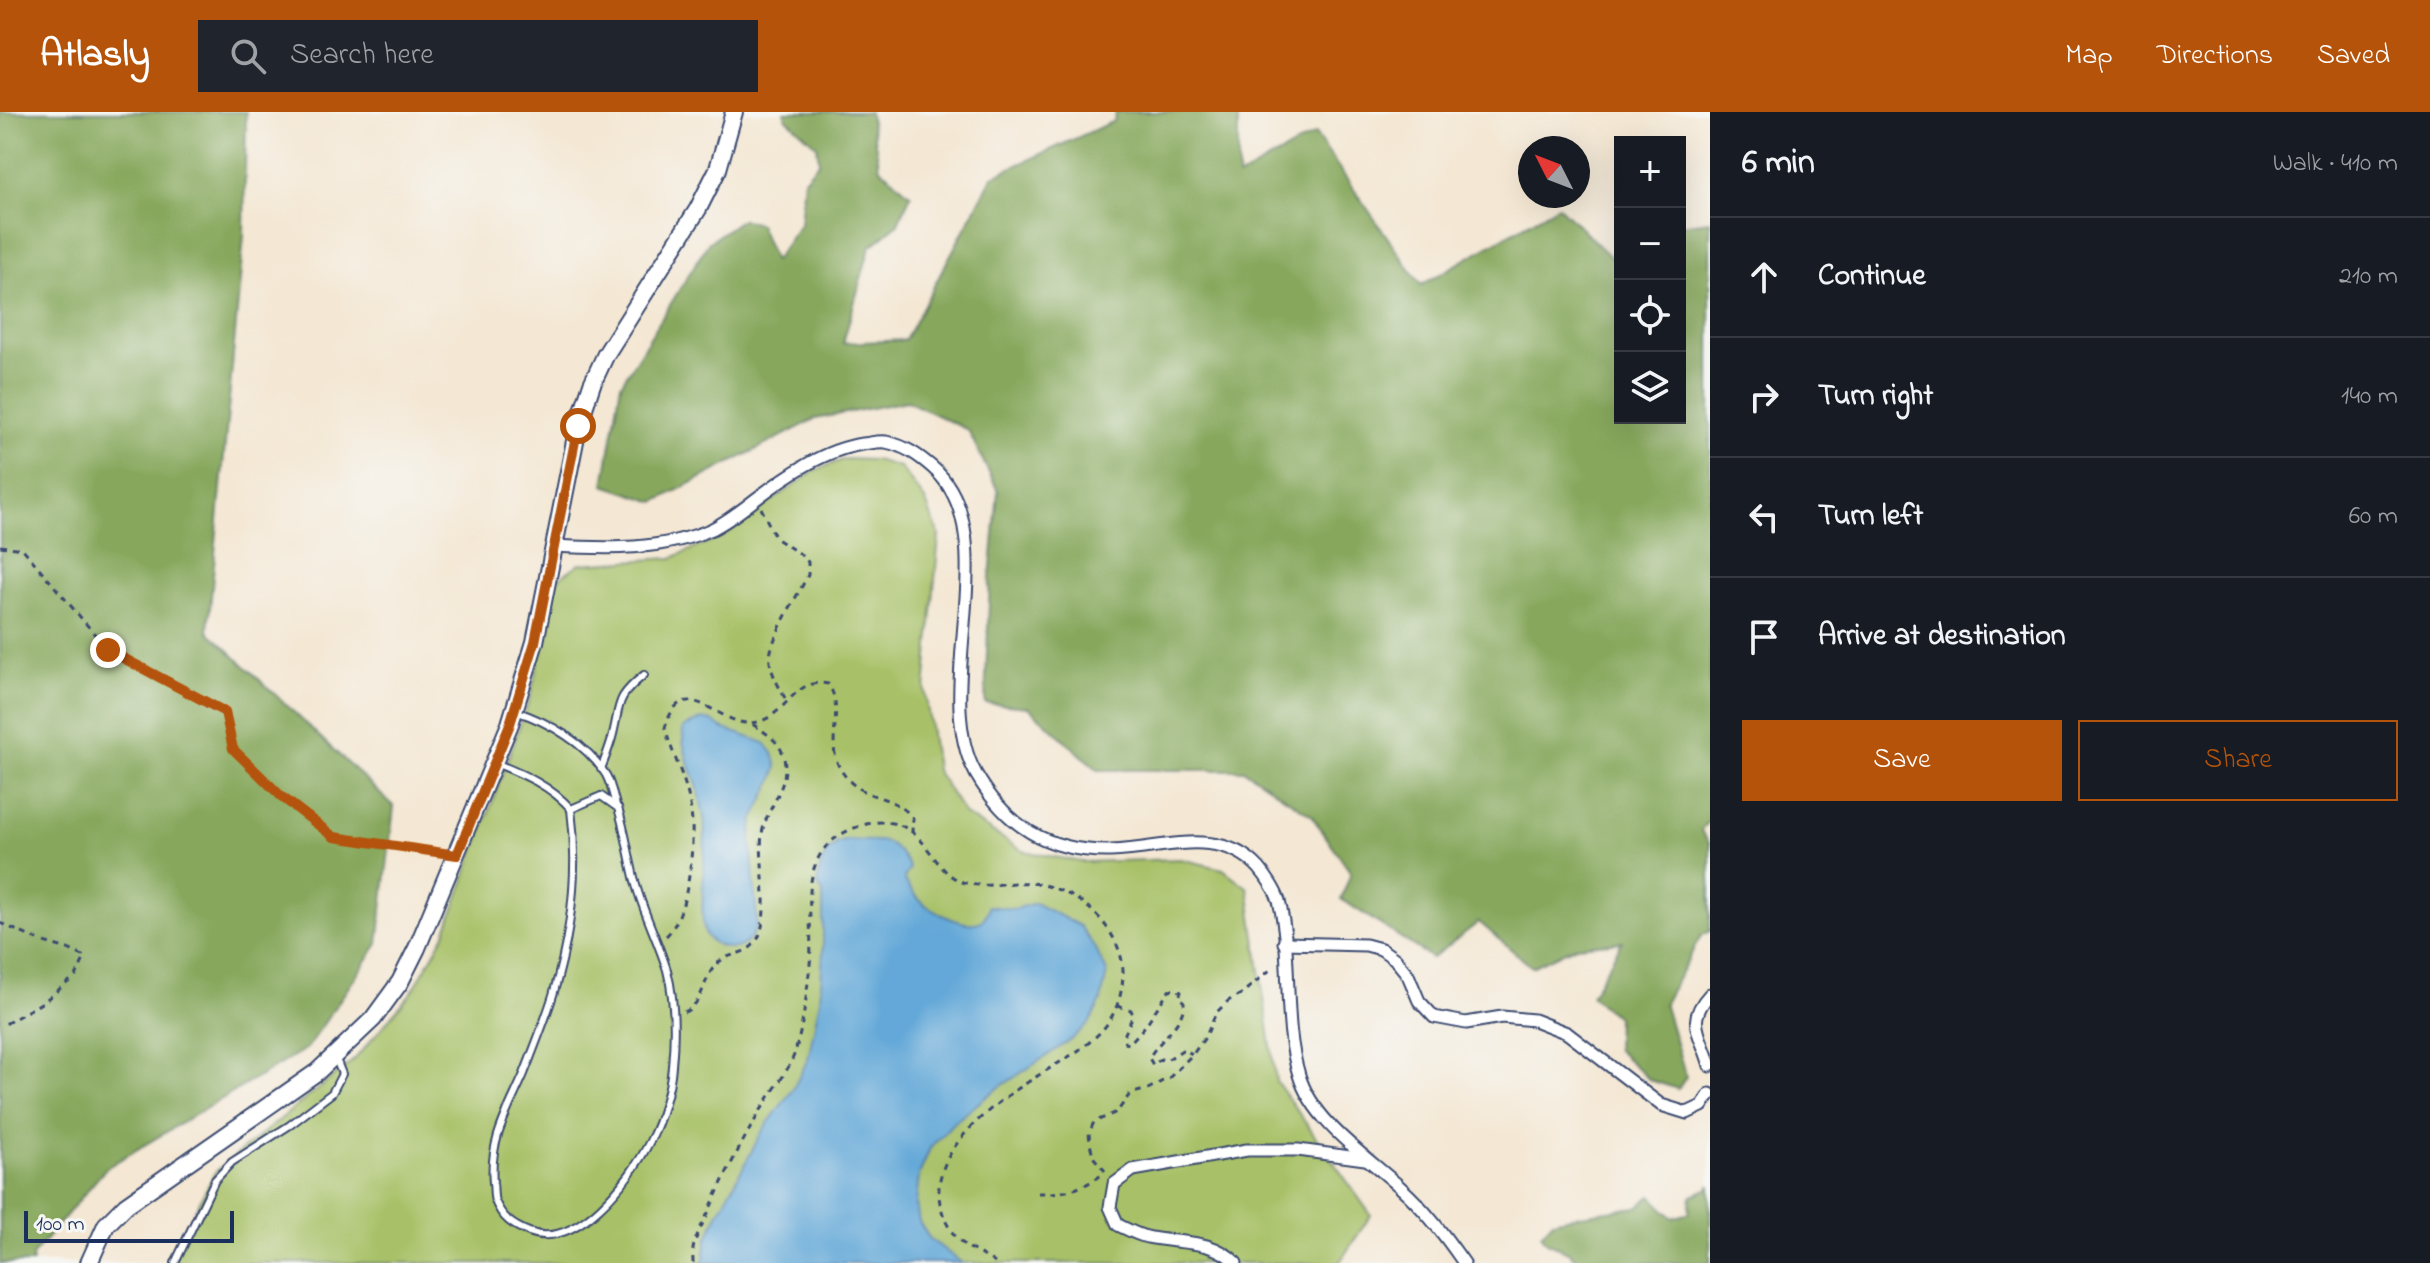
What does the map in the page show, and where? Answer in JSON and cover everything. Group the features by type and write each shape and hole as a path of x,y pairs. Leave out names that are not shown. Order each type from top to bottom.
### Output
{"main road":[{"path":"89,1263 106,1225 126,1205 317,1072 373,1019 400,982 457,855 514,711 535,642 578,426 592,384 606,354 698,209 718,169 734,112"}],"street":[{"path":"554,546 604,549 665,544 711,529 740,513 797,471 846,446 883,441 914,452 938,472 955,493 964,521 962,738 973,769 988,794 1009,819 1031,834 1059,844 1106,851 1208,842 1234,849 1259,868 1278,898 1292,1043 1300,1079 1313,1102 1336,1130 1402,1189 1439,1228 1464,1263"},
{"path":"1284,943 1366,945 1381,949 1395,959 1408,975 1419,1001 1434,1017 1466,1023 1502,1017 1534,1020 1567,1033 1661,1105 1687,1113 1702,1106 1710,1094"},
{"path":"1710,994 1700,1005 1696,1017 1696,1030 1710,1066"},
{"path":"1236,1263 1210,1245 1145,1237 1118,1225 1110,1207 1114,1184 1133,1170 1247,1150 1298,1150 1367,1159"}],"lane":[{"path":"601,769 626,689 644,675"},
{"path":"495,763 524,774 561,797 571,809 575,836 575,878 569,927 554,993 523,1077 502,1118 492,1165 495,1200 511,1225 543,1238 573,1229 602,1207 628,1177 650,1141 664,1105 672,1070 673,1016 667,970 636,883 618,808 607,777 591,756 566,737 542,722 514,711"},
{"path":"571,809 601,796 618,808"},
{"path":"175,1263 215,1180 232,1162 290,1125 332,1093 342,1074 335,1055"}],"path":[{"path":"756,499 776,539 808,562 808,575 770,647 770,662 787,702"},
{"path":"0,546 23,549 108,650 225,712 233,749 282,797 334,837 457,855"},
{"path":"656,944 670,934 678,918 692,860 690,803 665,728 668,718 682,703 691,700 701,702 728,719 742,724 751,723 771,719 808,684 828,684 834,693 835,754 839,768 863,793 902,805 913,818 912,831"},
{"path":"673,1016 691,1009 717,963 743,952 755,943 760,931 764,904 762,835 785,774 784,755 777,743 751,723"},
{"path":"693,1263 693,1246 721,1183 794,1054 810,963 809,893 818,856 827,844 841,834 862,825 882,822 912,831 943,869 958,880 977,885 1040,884 1058,889 1091,909 1118,946 1123,964 1123,987 1105,1027 1091,1041 992,1109 955,1145 945,1160 938,1190 947,1227 961,1242 995,1263"},
{"path":"0,923 85,957 76,976 68,983 43,1002 0,1025"},
{"path":"1118,1181 1094,1158 1089,1133 1094,1122 1117,1112 1130,1094 1148,1089 1170,1077 1193,1054 1206,1036 1216,1013 1228,1001 1270,970 1286,969"},
{"path":"1117,1006 1131,1010 1133,1015 1123,1038 1129,1044 1169,990 1177,989 1181,992 1179,997 1184,1002 1184,1008 1149,1058 1153,1065 1184,1049 1193,1054"},
{"path":"1038,1193 1062,1193 1079,1188 1105,1171"}],"green space":[{"path":"0,112 246,112 244,235 208,631 394,807 378,944 307,1048 106,1168 32,1256 33,1263 0,1263"},
{"path":"785,112 869,112 880,168 911,195 897,225 870,247 843,343 905,340 993,176 1114,121 1116,112 1238,112 1238,177 1315,134 1421,285 1555,208 1560,208 1614,260 1614,424 1686,424 1686,224 1710,221 1710,819 1701,831 1710,844 1710,931 1701,936 1664,1003 1686,1077 1678,1089 1650,1080 1616,1049 1617,1017 1591,996 1622,942 1576,946 1532,967 1479,922 1432,958 1341,899 1351,873 1311,815 1244,770 1098,770 1028,707 985,703 990,577 998,491 968,430 907,401 815,419 655,502 604,485 621,384 709,242 742,219 759,224 774,261 800,224 804,179 819,162 817,146 785,117"},
{"path":"845,459 875,460 900,467 925,500 939,535 925,690 936,770 965,815 1023,851 1082,862 1181,859 1223,869 1248,888 1276,1081 1371,1215 1339,1263 168,1263 215,1172 355,1059 412,992 444,936 531,695 556,580 579,564 672,558 721,537 816,470"},
{"path":"1710,1186 1710,1263 1580,1263 1570,1253 1547,1242 1541,1234 1553,1221 1637,1207 1651,1196 1673,1218 1689,1213 1691,1196"}],"water":[{"path":"702,719 765,743 773,753 777,767 753,821 751,838 757,923 749,940 735,948 712,942 703,926 704,818 699,791 684,749 683,735 683,728"},
{"path":"848,840 885,842 897,849 910,868 904,878 915,895 931,909 950,918 961,922 979,922 988,906 1015,909 1035,903 1080,926 1107,972 1101,1001 1090,1022 1072,1039 991,1093 952,1124 930,1148 919,1175 916,1204 919,1222 930,1239 962,1263 703,1263 715,1220 763,1130 793,1089 808,1059 820,999 823,951 823,893 817,883 826,853 837,843"}],"route":[{"path":"108,650 225,712 233,749 282,797 334,837 457,855 510,724 535,642 578,426"}]}
